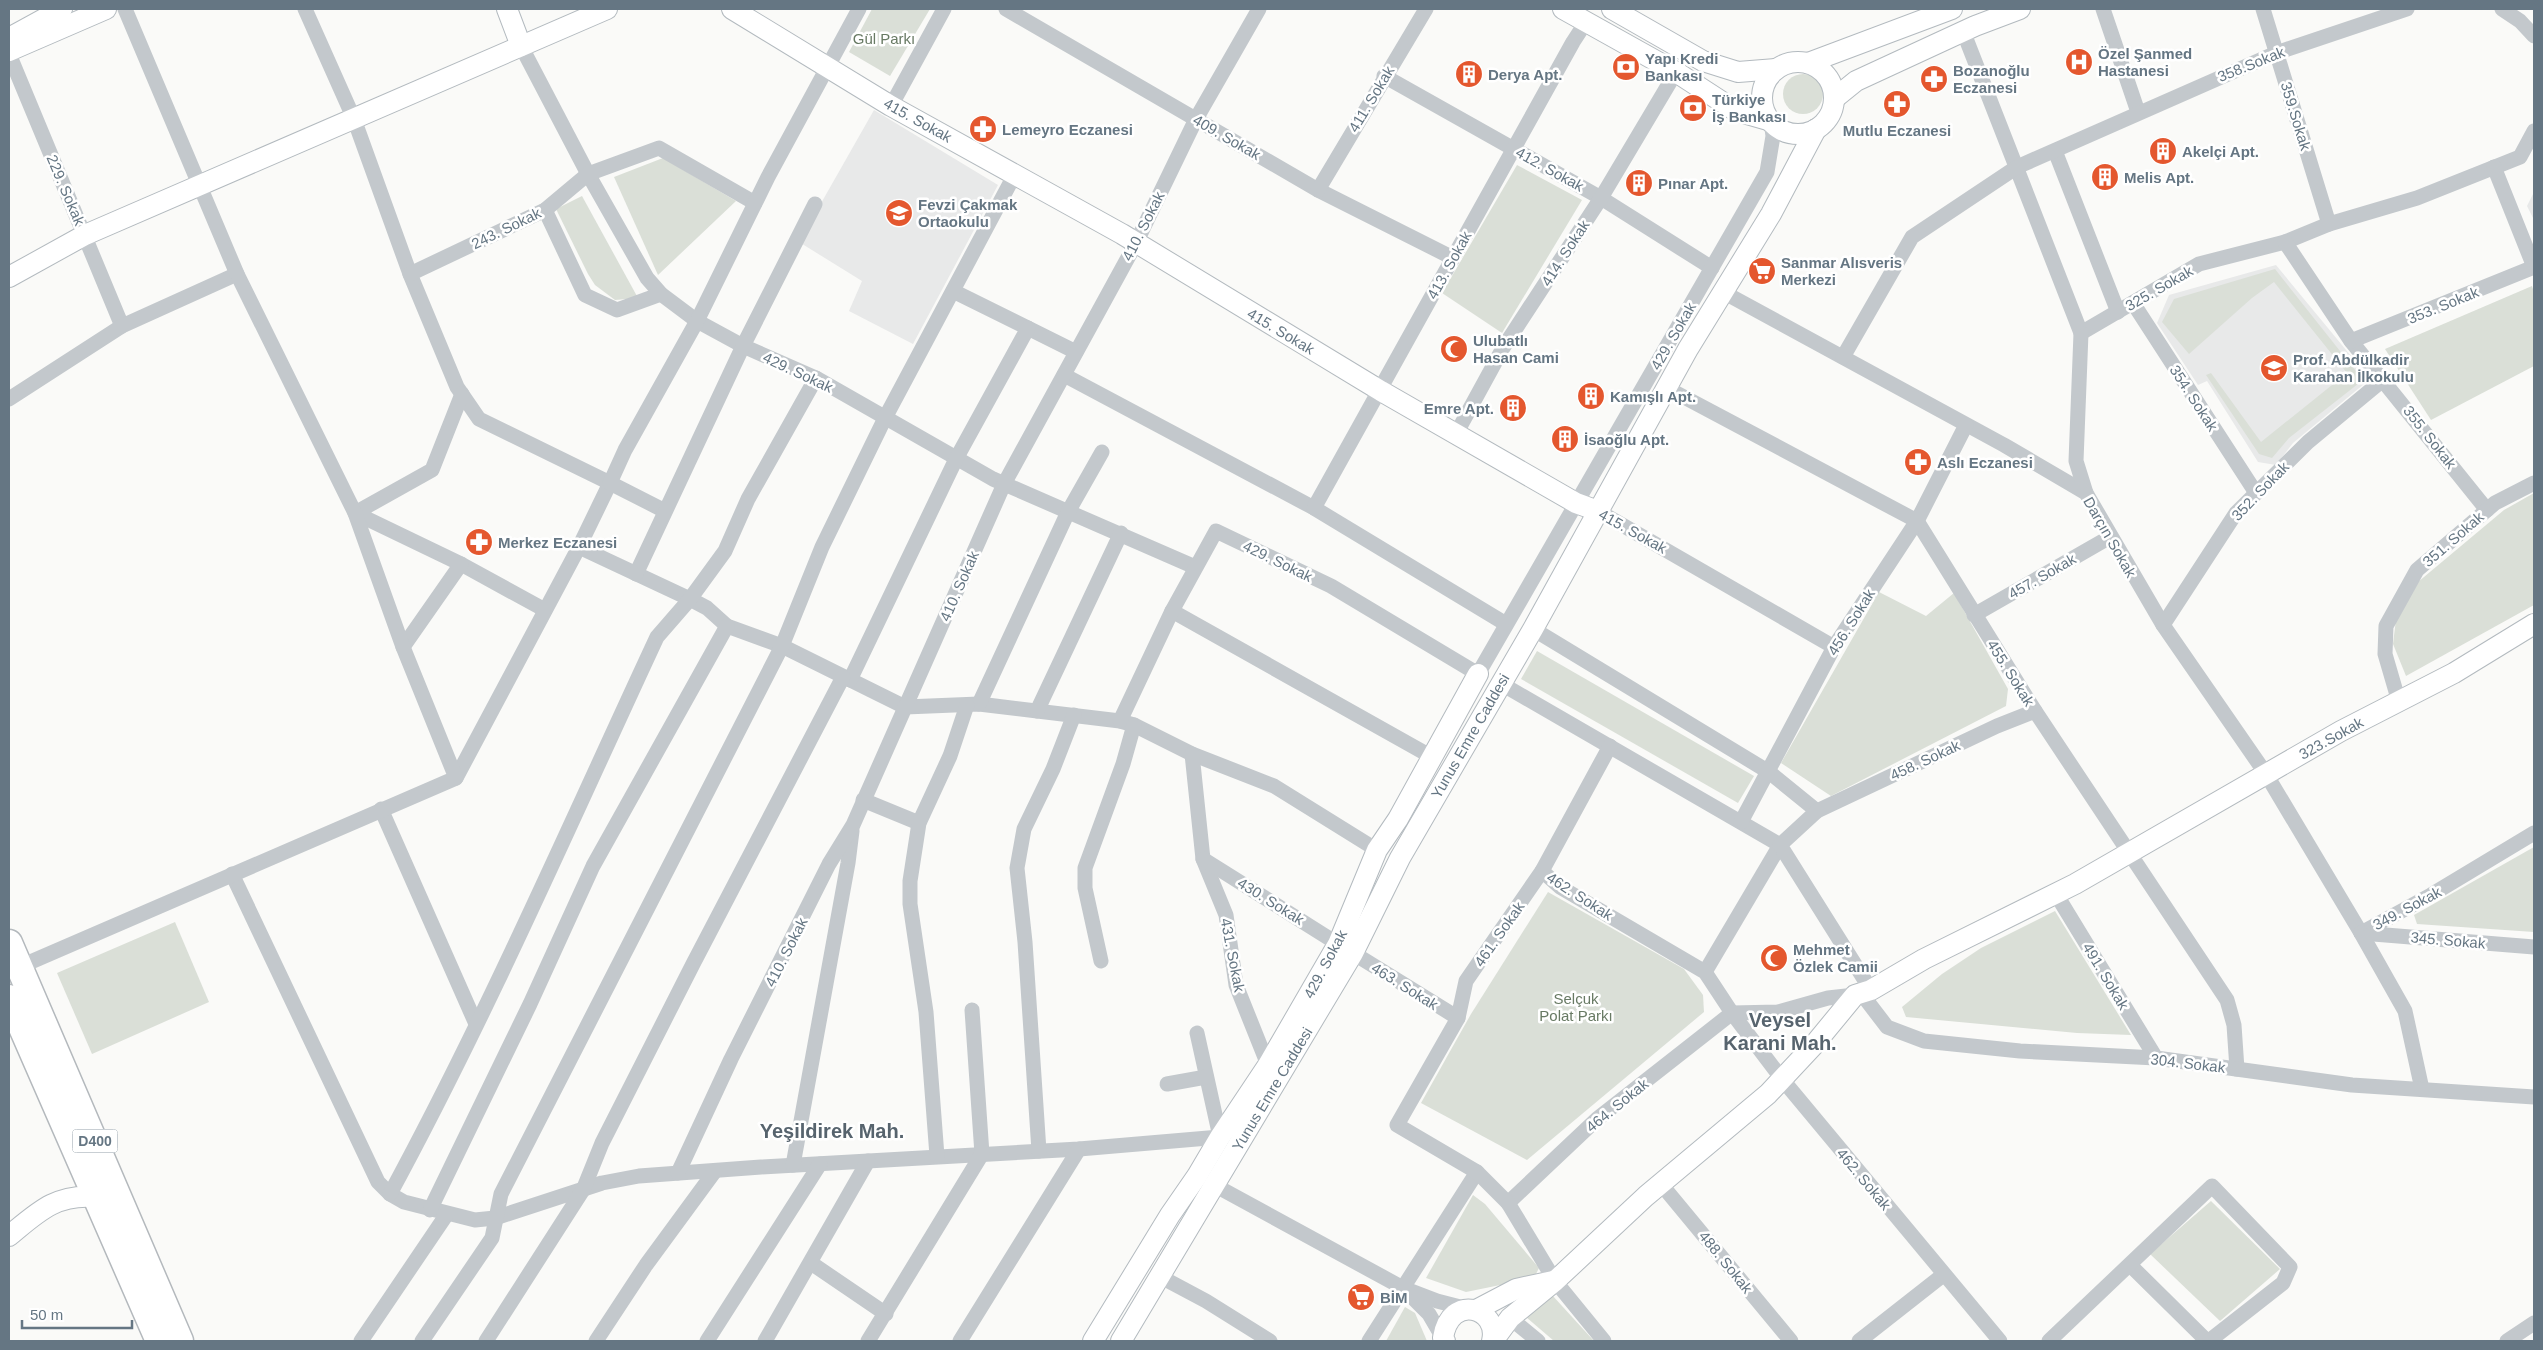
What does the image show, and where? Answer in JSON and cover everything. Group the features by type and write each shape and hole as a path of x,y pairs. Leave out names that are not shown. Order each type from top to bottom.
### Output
{"highway":[{"name":"D400","path":"9,942 180,1341"},
{"name":"D400","path":"10,1007 159,1341"}],"main road":[{"path":"9,38 62,9"},
{"path":"9,53 106,9"},
{"path":"507,9 521,46"},
{"path":"9,277 85,235 607,9"},
{"name":"415. Sokak","path":"732,9 891,106 1136,243 1380,391 1576,503 1598,511"},
{"path":"1564,9 1676,72 1736,111 1771,121"},
{"path":"1612,9 1703,61 1738,72 1776,69 1797,61 1819,68 1833,86 1835,98 1832,110 1826,121 1816,129 1805,133 1792,133 1781,129 1771,121 1765,111 1764,88 1768,78 1776,69"},
{"path":"1808,63 1952,9"},
{"path":"1835,98 1856,81 1963,32 2020,9"},
{"name":"Yunus Emre Caddesi","path":"1121,1341 1159,1276 1206,1180 1400,858 1500,682 1533,629 1667,388 1771,214 1816,129"},
{"name":"323.Sokak","path":"1862,992 2056,894 2266,774 2454,673 2534,624"},
{"name":"429. Sokak","path":"1093,1341 1170,1215 1206,1180 1220,1137 1345,949 1377,850 1398,819 1478,674"},
{"path":"1492,1341 1510,1318 1555,1281 1661,1184 1768,1094 1862,992"},
{"path":"9,1236 50,1205 76,1196 94,1197"},
{"path":"1443,1340 1447,1321 1453,1315 1472,1310 1516,1289 1555,1281"},
{"path":"1472,1310 1489,1320 1493,1328 1492,1341"}],"street":[{"path":"126,9 237,274 355,513 403,647 456,778"},
{"path":"305,9 354,119 410,274 462,394 479,419 665,511"},
{"path":"19,967 456,778 579,547 625,450 696,321 755,203 859,9"},
{"path":"891,106 944,9"},
{"name":"409. Sokak","path":"1006,9 1318,190 1453,258"},
{"name":"410. Sokak","path":"678,1173 731,1059 829,864 864,800 1004,484 1136,243 1196,119 1259,9"},
{"name":"411. Sokak","path":"1318,190 1384,76 1426,9"},
{"path":"2103,9 2138,112"},
{"name":"359.Sokak","path":"2263,9 2329,224"},
{"name":"358.Sokak","path":"1843,357 1912,237 2017,167 2138,112 2276,53 2407,9"},
{"path":"2502,9 2520,21 2534,36"},
{"name":"413. Sokak","path":"1314,508 1573,42 1586,22"},
{"path":"1963,32 2081,333 2076,461 2086,493"},
{"name":"429. Sokak","path":"521,46 588,174 647,278 662,294 696,321 743,346 816,378 956,459 1004,484 1121,533 1195,567"},
{"name":"229. Sokak","path":"9,53 122,326"},
{"name":"414. Sokak","path":"1456,434 1503,348 1601,198 1676,72"},
{"name":"412. Sokak","path":"1384,76 1601,198 1712,268"},
{"name":"429. Sokak","path":"1101,960 1085,888 1085,868 1123,764 1127,723 1172,611 1216,531 1331,586 1478,674 1767,172 1773,136 1771,121"},
{"name":"325. Sokak","path":"2081,333 2200,264 2284,242 2329,224 2417,198 2520,157 2534,131"},
{"name":"243. Sokak","path":"410,274 545,210 588,174 658,148 755,203"},
{"path":"2055,151 2118,312"},
{"path":"2494,167 2534,267"},
{"path":"422,1341 492,1238 501,1194 782,646 822,547 885,418 1015,174"},
{"path":"636,574 743,346 815,204"},
{"path":"545,210 585,295 617,310 662,294"},
{"name":"355. Sokak","path":"2284,242 2351,341 2384,379 2487,510"},
{"name":"353. Sokak","path":"2351,341 2445,305 2534,267"},
{"path":"9,399 122,326 237,274"},
{"path":"953,291 1076,352"},
{"name":"Darçın Sokak","path":"1723,292 2086,493 2163,625 2266,774"},
{"name":"354. Sokak","path":"2133,303 2256,493"},
{"path":"486,1341 583,1190 602,1143 688,972 846,678 956,459 1028,328"},
{"path":"1064,375 1314,508 1506,624"},
{"path":"390,1194 422,1135 476,1024 657,638 690,600 725,551 748,498 816,378"},
{"name":"352. Sokak","path":"2163,625 2236,513 2308,442 2384,379"},
{"path":"1667,388 1917,520"},
{"path":"355,513 432,470 462,394"},
{"name":"456. Sokak","path":"1741,822 1834,646 1917,520 1966,425"},
{"path":"937,1156 926,1012 910,904 910,881 919,823 973,705 1068,512 1102,452"},
{"name":"351. Sokak","path":"2399,702 2385,654 2386,626 2417,570 2495,503 2534,483"},
{"name":"415. Sokak","path":"1598,511 1834,646"},
{"path":"355,513 461,564 545,610"},
{"name":"455. Sokak","path":"1917,520 2035,711 2227,1000 2234,1026 2237,1069"},
{"path":"1037,711 1121,533"},
{"name":"457. Sokak","path":"1974,615 2110,537"},
{"path":"579,547 707,608 727,626 782,646 906,707 973,705 1127,723 1192,754 1274,786 1377,850"},
{"path":"403,647 461,564"},
{"path":"1172,611 1432,757"},
{"path":"430,1210 530,1004 592,866 727,626"},
{"path":"1533,629 1769,772 1817,811"},
{"path":"1500,682 1780,845"},
{"name":"458. Sokak","path":"1705,972 1780,845 1817,811 1997,726 2035,711"},
{"path":"1039,1151 1025,942 1018,868 1024,829 1053,769 1074,716"},
{"name":"461. Sokak","path":"1477,1172 1397,1125 1458,1018 1466,981 1542,871 1610,746"},
{"name":"431. Sokak","path":"1192,754 1203,858 1226,915 1236,985 1268,1065"},
{"name":"349. Sokak","path":"2266,774 2361,933 2431,896 2534,833"},
{"path":"864,800 919,823"},
{"path":"381,809 476,1024"},
{"path":"793,1165 848,863 852,825"},
{"name":"304. Sokak","path":"1780,845 1862,992 1887,1027 1924,1041 2020,1051 2156,1058 2352,1085 2534,1097"},
{"name":"430. Sokak","path":"1203,858 1345,949"},
{"name":"462. Sokak","path":"1542,871 1560,887 1705,972 1732,1013 1782,1079 2000,1341"},
{"path":"232,874 378,1182 390,1194 404,1202 475,1220 496,1218 602,1183 630,1178 793,1165 1079,1149 1220,1137 1197,1033"},
{"name":"491. Sokak","path":"2056,894 2156,1058"},
{"path":"2361,933 2405,1011 2422,1089"},
{"name":"345. Sokak","path":"2361,933 2534,947"},
{"name":"463. Sokak","path":"1345,949 1458,1018"},
{"path":"1732,1013 1778,1012 1828,998 1862,992"},
{"path":"868,1341 982,1154 972,1010"},
{"name":"464. Sokak","path":"1508,1204 1597,1119 1732,1013"},
{"path":"1167,1084 1206,1077"},
{"path":"960,1341 1079,1149"},
{"path":"765,1341 868,1161"},
{"path":"707,1341 820,1164"},
{"path":"596,1341 646,1265 715,1171"},
{"path":"1369,1341 1477,1172 1508,1204 1555,1281 1604,1341"},
{"path":"1206,1180 1403,1288 1436,1301 1472,1310"},
{"name":"488. Sokak","path":"1661,1184 1791,1341"},
{"path":"2049,1341 2131,1266 2212,1186 2290,1267 2283,1283 2208,1341 2131,1266"},
{"path":"361,1341 447,1214"},
{"path":"811,1263 886,1314"},
{"path":"1859,1341 1943,1274"},
{"path":"1159,1276 1206,1301 1270,1341"},
{"path":"1403,1288 1428,1314 1443,1340"},
{"path":"1510,1318 1538,1341"},
{"path":"2507,1341 2534,1323"}],"shaded area":[{"name":"Fevzi Çakmak Ortaokulu","path":"874,110 998,185 913,344 849,311 862,281 799,242"},
{"path":"2534,192 2534,220 2527,206"},
{"name":"Prof. Abdülkadir Karahan İlkokulu","path":"2276,265 2370,379 2293,443 2276,465 2258,462 2207,381 2198,385 2157,323 2169,295"}],"green space":[{"name":"Gül Parkı","path":"872,9 930,9 890,76 849,52"},
{"path":"1807,74 1814,77 1820,83 1823,94 1822,102 1814,111 1807,114 1799,114 1792,111 1784,102 1783,90 1786,83 1795,75"},
{"path":"663,158 736,201 658,275 614,177"},
{"path":"1517,165 1582,200 1502,333 1442,293"},
{"path":"582,196 638,298 615,300 595,285 588,274 556,209"},
{"path":"2275,269 2363,380 2289,438 2272,458 2259,454 2206,375 2211,373 2261,442 2347,373 2274,282 2252,298 2189,354 2162,322 2174,299"},
{"path":"2532,286 2534,292 2534,366 2431,420 2385,349"},
{"path":"2534,493 2534,605 2406,676 2393,644 2396,619 2418,582 2504,510"},
{"path":"1879,592 1926,616 1954,593 2008,689 2006,706 1831,796 1781,763"},
{"path":"1537,651 1754,776 1738,803 1521,679"},
{"path":"2534,847 2534,932 2417,924 2414,915"},
{"name":"Selçuk Polat Parkı","path":"1548,892 1684,969 1703,995 1704,1012 1527,1160 1421,1103 1471,1014"},
{"path":"2055,911 2131,1035 2077,1033 1906,1017 1902,1007 1942,974 1981,948"},
{"path":"175,922 209,1002 92,1054 57,973"},
{"path":"1473,1195 1485,1204 1539,1268 1534,1278 1466,1292 1426,1278"},
{"path":"2211,1201 2280,1269 2220,1321 2150,1254"},
{"path":"1552,1295 1594,1341 1554,1341 1526,1317"},
{"path":"1405,1307 1415,1313 1427,1341 1386,1341"}],"place":[{"name":"Özel Şanmed Hastanesi","path":"2079,62"},
{"name":"Yapı Kredi Bankası","path":"1626,67"},
{"name":"Derya Apt.","path":"1469,74"},
{"name":"Bozanoğlu Eczanesi","path":"1934,79"},
{"name":"Mutlu Eczanesi","path":"1897,104"},
{"name":"Türkiye İş Bankası","path":"1693,108"},
{"name":"Lemeyro Eczanesi","path":"983,129"},
{"name":"Akelçi Apt.","path":"2163,151"},
{"name":"Melis Apt.","path":"2105,177"},
{"name":"Pınar Apt.","path":"1639,183"},
{"name":"Fevzi Çakmak Ortaokulu","path":"899,213"},
{"name":"Sanmar Alısveris Merkezi","path":"1762,271"},
{"name":"Ulubatlı Hasan Cami","path":"1454,349"},
{"name":"Prof. Abdülkadir Karahan İlkokulu","path":"2274,368"},
{"name":"Kamışlı Apt.","path":"1591,396"},
{"name":"Emre Apt.","path":"1513,408"},
{"name":"İsaoğlu Apt.","path":"1565,439"},
{"name":"Aslı Eczanesi","path":"1918,462"},
{"name":"Merkez Eczanesi","path":"479,542"},
{"name":"Mehmet Özlek Camii","path":"1774,958"},
{"name":"BİM","path":"1361,1297"}],"district":[{"name":"Veysel Karani Mah.","path":"1780,1032"},
{"name":"Yeşildirek Mah.","path":"832,1131"}]}
